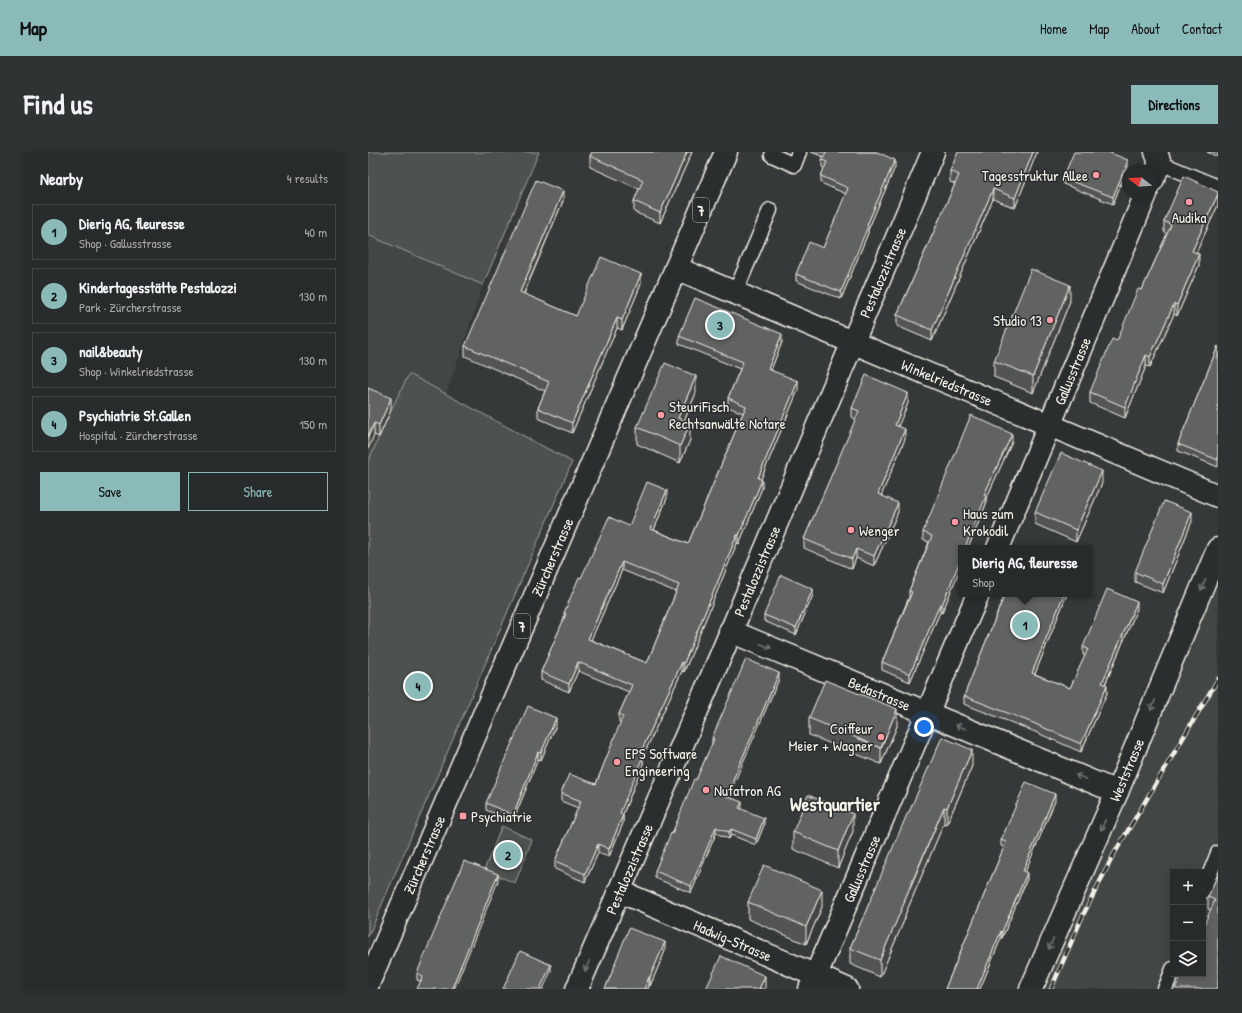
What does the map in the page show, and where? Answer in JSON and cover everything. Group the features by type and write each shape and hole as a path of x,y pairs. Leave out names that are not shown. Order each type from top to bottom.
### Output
{"street":[{"name":"Zürcherstrasse","path":"368,984 726,152"},
{"name":"Pestalozzistrasse","path":"577,989 589,942 619,891 933,152"},
{"name":"Gallusstrasse","path":"999,545 1143,200"},
{"name":"Winkelriedstrasse","path":"676,268 1218,496"},
{"name":"Weststrasse","path":"1031,989 1117,792 1218,549"},
{"name":"Gallusstrasse","path":"813,982 977,597"},
{"name":"Bedastrasse","path":"730,631 1117,792"},
{"name":"Hadwig-Strasse","path":"619,891 813,982 847,989"}],"lane":[{"path":"770,153 794,165 799,152"},
{"path":"1158,166 1218,187"},
{"path":"736,293 770,210"},
{"path":"1206,883 1218,853"},
{"path":"1165,989 1170,976"}],"shaded area":[{"path":"368,152 539,152 483,285 368,235"},
{"path":"368,230 483,285 443,404 569,457 368,914"},
{"path":"409,374 572,462 368,937 368,462"},
{"path":"1218,582 1218,989 1042,989"},
{"path":"502,826 532,840 515,883 484,870"}],"building":[{"path":"592,152 687,152 660,213 634,201 643,180 590,156"},
{"path":"826,152 877,152 895,160 867,225 868,226 841,292 796,274 809,242 823,248 848,188 821,176 827,162 822,160"},
{"path":"958,152 1033,152 1015,198 993,189 932,330 897,315 959,175 950,171"},
{"name":"Tagesstruktur Allee","path":"1074,152 1108,152 1128,160 1126,164 1122,164 1122,175 1113,197 1063,178"},
{"path":"1184,176 1218,192 1218,194 1192,251 1199,254 1177,305 1174,304 1150,357 1146,355 1125,407 1090,392 1112,339 1117,341 1138,289 1142,290 1171,225 1164,221"},
{"path":"536,180 563,191 520,292 576,316 601,257 641,274 622,320 617,318 572,423 538,408 549,382 465,346"},
{"path":"1031,269 1070,285 1033,376 994,361"},
{"path":"695,298 782,334 768,369 798,381 758,478 762,480 739,535 737,535 684,663 682,662 640,754 643,756 620,813 623,815 609,849 598,844 585,874 555,861 581,801 561,793 569,774 596,784 623,716 619,714 632,685 578,662 569,684 541,672 566,614 564,613 579,577 581,578 609,517 629,526 647,482 667,490 651,529 688,544 746,406 728,398 743,362 679,336","holes":["622,562 679,585 647,663 588,639"]},
{"path":"1218,346 1218,460 1178,444"},
{"path":"665,363 696,376 678,418 690,423 680,446 637,427"},
{"path":"866,375 908,393 895,425 905,429 878,494 898,503 874,556 856,549 852,559 804,539 859,411 852,408"},
{"path":"368,388 391,398 379,425 374,423 368,437"},
{"path":"971,415 1012,434 984,495 986,496 966,545 958,545 958,565 942,605 940,604 910,674 882,662 912,592 909,591 932,536 923,532"},
{"path":"1061,453 1102,471 1076,530 1035,512"},
{"path":"1164,501 1192,512 1163,584 1135,572"},
{"path":"781,575 813,589 796,628 764,615"},
{"path":"1107,589 1137,602 1102,683 1107,685 1081,744 1033,723 964,696 1004,597 1063,597 1032,673 1070,688 1088,649 1083,647"},
{"path":"746,659 779,673 726,796 742,802 739,808 764,818 756,839 731,829 729,832 716,827 691,886 655,871 671,833 672,834 694,779 696,780 714,739 712,738"},
{"path":"825,680 897,709 881,748 809,718"},
{"path":"528,706 556,718 541,753 538,752 513,815 486,803"},
{"path":"942,737 972,750 947,808 944,807 880,960 850,948"},
{"path":"1026,782 1055,794 1023,871 1027,873 977,989 945,989 1006,842 1001,840"},
{"path":"808,795 853,814 838,851 793,832"},
{"path":"464,861 498,874 452,988 456,989 417,989 423,976 417,973"},
{"path":"764,865 822,890 806,927 748,902"},
{"path":"1218,874 1218,989 1175,989 1181,977 1206,977 1206,920 1215,900 1208,897"},
{"path":"629,928 665,942 644,989 605,989 616,963"},
{"path":"520,951 551,965 540,989 503,989"},
{"path":"721,956 765,976 759,989 706,989"}],"railway":[{"path":"1051,989 1083,915 1114,854 1218,679"}],"place":[{"name":"Tagesstruktur Allee","path":"1096,175"},
{"name":"Audika","path":"1189,202"},
{"name":"Studio 13","path":"1050,320"},
{"name":"nail&beauty","path":"720,325"},
{"name":"SteuriFisch Rechtsanwälte Notare","path":"661,415"},
{"name":"Haus zum Krokodil","path":"955,522"},
{"name":"Wenger","path":"851,530"},
{"name":"Dierig AG, fleuresse","path":"1025,625"},
{"name":"Psychiatrie St.Gallen","path":"418,686"},
{"name":"Coiffeur Meier + Wagner","path":"881,737"},
{"name":"EPS Software Engineering","path":"617,762"},
{"name":"Nufatron AG","path":"706,790"},
{"name":"Psychiatrie","path":"463,816"},
{"name":"Kindertagesstätte Pestalozzi","path":"508,855"}],"district":[{"name":"Westquartier","path":"835,804"}]}
